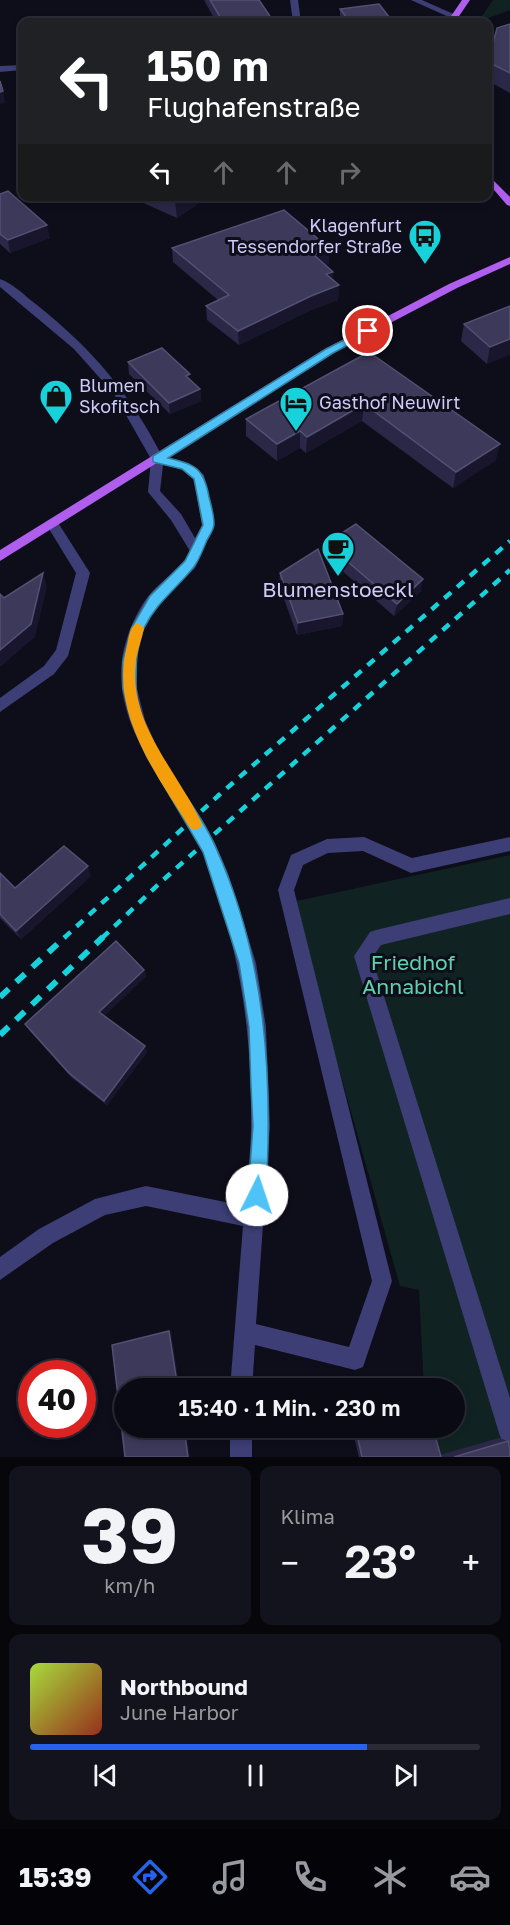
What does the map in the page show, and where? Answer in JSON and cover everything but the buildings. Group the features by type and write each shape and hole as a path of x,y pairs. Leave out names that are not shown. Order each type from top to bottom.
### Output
{"main road":[{"path":"453,18 466,0"},
{"path":"492,183 510,203"},
{"path":"0,556 329,351 453,286 510,260"}],"street":[{"path":"294,0 296,18"},
{"path":"414,0 450,18"},
{"path":"0,69 18,68"},
{"path":"0,282 58,328 118,390 144,432 157,459 154,492 176,517 197,552"},
{"path":"157,459 186,466 200,478 208,525 190,564 154,599 137,629 129,661 130,689 138,720 152,753 209,848 247,963 257,1027 261,1126 242,1378"},
{"path":"0,706 49,670 63,652 83,573 52,524"},
{"path":"245,1332 355,1359 382,1281 286,890 297,860 327,846 364,844 411,866 510,844"},
{"path":"510,906 376,938 363,956 510,1433"},
{"path":"0,1270 46,1236 102,1206 146,1196 255,1218"},
{"path":"241,1438 241,1457"}],"green space":[{"path":"493,0 510,0 510,10 489,18 481,18"},
{"name":"Friedhof Annabichl","path":"510,855 510,1457 359,1457 354,1438 465,1438 465,1378 423,1378 419,1290 400,1286 292,902"}],"railway":[{"path":"64,938 219,795 510,541"},
{"path":"102,938 162,881 510,570"},
{"path":"0,997 65,937"},
{"path":"0,1035 103,937"}],"slow traffic":[{"path":"138,628 129,661 130,689 138,720 152,753 195,824"}],"place":[{"name":"Klagenfurt Tessendorfer Straße","path":"425,265"},
{"name":"Blumen Skofitsch","path":"56,425"},
{"name":"Gasthof Neuwirt","path":"296,432"},
{"name":"Blumenstoeckl","path":"338,577"}],"route":[{"path":"257,1195 261,1126 260,1086 257,1027 247,963 209,848 152,753 138,720 130,689 129,661 137,629 154,599 190,564 208,525 200,478 186,466 157,459 329,351 368,331"}]}
